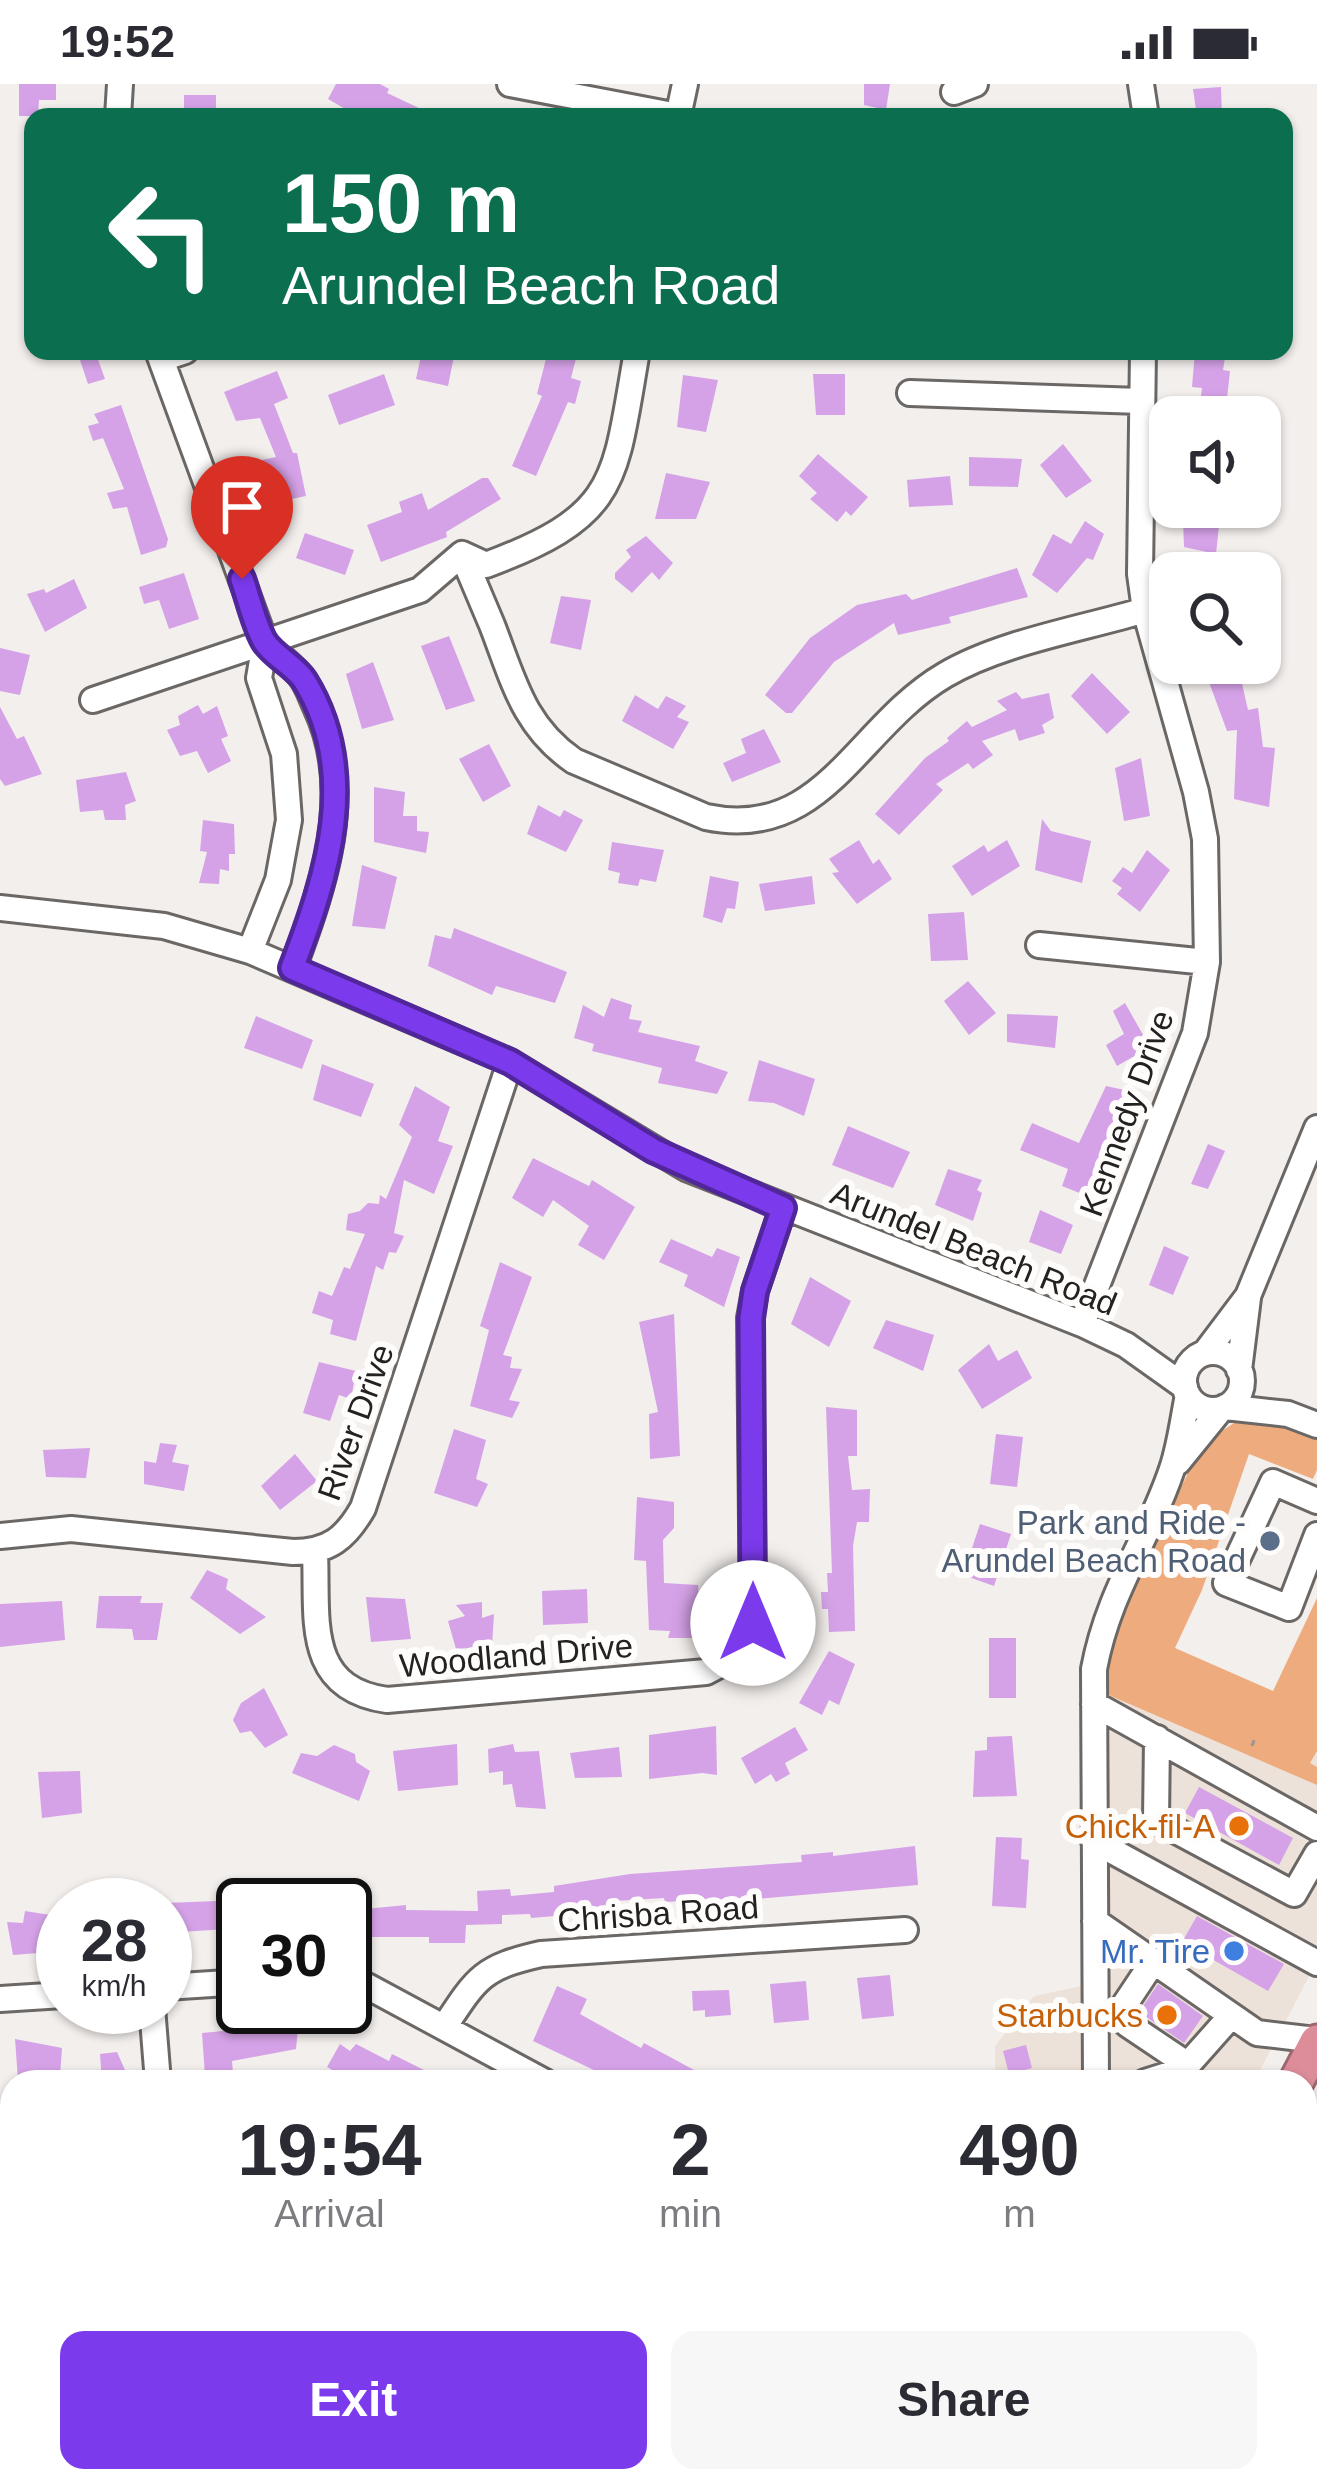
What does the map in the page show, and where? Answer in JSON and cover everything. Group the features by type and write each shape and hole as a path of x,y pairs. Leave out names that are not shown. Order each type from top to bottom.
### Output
{"highway":[{"path":"1302,2070 1317,2041"}],"street":[{"path":"510,84 632,108"},
{"path":"170,360 265,643 259,678 284,754 289,820 278,880 250,951"},
{"path":"462,554 487,566 538,546 588,512 605,489 619,454 635,360"},
{"name":"Kennedy Drive","path":"1082,1324 1195,1033 1207,962 1205,839 1145,610 1138,531 1142,360"},
{"path":"910,393 1140,401"},
{"path":"462,554 513,688 537,729 554,747 609,776 706,817 727,821 767,820 789,812 812,797 917,694 975,660 1145,610"},
{"path":"93,700 420,590 462,554"},
{"path":"265,643 302,677 328,731 338,785 315,908 292,968"},
{"name":"Arundel Beach Road","path":"0,909 164,926 292,968 510,1062 653,1150 783,1208 1082,1324 1126,1345 1186,1391"},
{"path":"1039,945 1207,962"},
{"name":"River Drive","path":"316,1552 337,1543 363,1508 510,1062"},
{"path":"1172,1469 1186,1370 1248,1296 1317,1128"},
{"name":"Woodland Drive","path":"316,1552 321,1653 338,1682 365,1697 409,1698 706,1672 738,1653 748,1642 753,1623 751,1318 755,1291 783,1208"},
{"path":"1096,2070 1094,1669 1101,1630 1172,1469 1240,1389 1248,1296"},
{"name":"Arundel Beach Road","path":"1126,1345 1201,1355"},
{"path":"1201,1355 1222,1353 1288,1414"},
{"path":"1186,1391 1202,1408 1288,1414 1317,1425"},
{"path":"1317,1501 1273,1482 1226,1583 1289,1608 1317,1534"},
{"path":"0,1536 71,1529 316,1552"},
{"path":"1094,1704 1317,1828"},
{"path":"1157,1738 1156,1820 1294,1894 1317,1855"},
{"path":"1094,1841 1317,1963"},
{"path":"1095,1922 1268,2037 1317,2041"},
{"name":"Chrisba Road","path":"445,2026 473,1983 501,1963 541,1954 905,1930"},
{"path":"1153,1962 1119,2013 1127,2024 1188,2066"},
{"path":"372,1989 524,2070"},
{"path":"0,1999 36,1997"},
{"path":"1181,2070 1231,2016"},
{"path":"154,2034 157,2070"}],"path":[{"path":"1252,1746 1256,1735"}],"shaded area":[{"path":"1237,1421 1265,1421 1317,1439 1317,1470 1313,1479 1249,1454 1202,1590 1175,1648 1273,1691 1317,1598 1317,1751 1310,1763 1317,1767 1317,1785 1104,1693 1099,1658 1202,1444"},
{"path":"1110,1686 1317,1729 1317,1961 1260,2070 995,2070 995,2046 1034,1996 1081,1986"}],"building":[{"path":"19,84 56,84 56,100 39,100 38,108 24,108 24,116 19,116"},
{"path":"336,84 380,84 389,89 387,93 419,108 344,108 328,99"},
{"path":"864,84 890,84 886,108 864,105"},
{"path":"1221,87 1222,108 1196,108 1193,89"},
{"path":"184,95 216,95 216,108 184,108"},
{"path":"80,360 98,360 105,379 88,384"},
{"path":"420,360 453,360 448,386 416,379"},
{"path":"546,360 576,360 571,378 581,381 575,404 568,402 536,476 512,466 542,396 537,394"},
{"path":"1194,360 1225,360 1223,370 1230,371 1227,396 1201,396 1202,388 1192,387"},
{"path":"277,371 288,398 274,404 293,453 297,453 306,496 271,503 262,460 276,457 260,418 236,421 224,392"},
{"path":"384,374 395,405 339,425 328,395"},
{"path":"813,374 845,374 845,415 816,415"},
{"path":"683,375 718,380 706,432 677,427"},
{"path":"121,405 168,539 166,547 141,555 127,507 113,509 107,493 124,489 103,438 93,441 88,426 99,423 94,414"},
{"path":"1063,444 1092,481 1066,498 1040,465"},
{"path":"818,454 868,497 851,516 846,511 837,522 810,499 817,493 799,476"},
{"path":"969,457 1022,459 1018,487 969,486"},
{"path":"666,473 710,482 696,519 655,519"},
{"path":"950,476 953,505 909,507 907,480"},
{"path":"488,478 501,499 446,532 447,537 381,562 367,525 402,512 399,502 422,493 428,510"},
{"path":"1085,521 1104,534 1093,560 1087,558 1057,593 1032,575 1053,534 1071,544"},
{"path":"1183,528 1219,528 1216,552 1184,547"},
{"path":"305,533 354,550 345,575 296,558"},
{"path":"646,536 673,563 659,580 652,572 632,593 615,579 615,573 631,557 626,550"},
{"path":"1017,568 1028,597 898,635 894,623 834,662 792,713 765,695 810,638 857,605 906,594 912,600"},
{"path":"184,573 199,619 169,629 159,600 144,604 139,587"},
{"path":"74,579 87,608 45,632 27,594 44,589 46,593"},
{"path":"561,596 591,600 581,650 550,643"},
{"path":"449,636 475,701 446,710 421,646"},
{"path":"0,648 30,655 20,695 0,691"},
{"path":"373,662 394,720 362,729 346,674"},
{"path":"1092,673 1130,712 1107,734 1071,696"},
{"path":"1210,684 1242,684 1248,710 1258,708 1263,747 1275,748 1269,807 1234,799 1237,730 1227,731"},
{"path":"1016,692 1022,699 1049,693 1054,718 1042,725 1045,733 1019,741 1015,729 982,741 993,755 973,769 968,763 936,784 943,790 899,835 875,814 947,738 967,721 972,727 1007,710 997,701"},
{"path":"635,695 658,709 666,696 686,706 677,717 689,722 673,749 622,721"},
{"path":"198,705 203,714 217,706 228,736 221,739 231,761 208,773 197,751 180,756 167,730 180,725 178,716"},
{"path":"0,707 17,739 24,736 42,774 5,786 0,779"},
{"path":"764,729 781,762 732,782 723,763 746,753 741,739"},
{"path":"489,744 511,786 483,802 459,759"},
{"path":"1141,758 1150,816 1124,821 1115,768"},
{"path":"126,772 136,801 125,805 126,820 105,820 103,810 80,812 76,780"},
{"path":"374,787 405,792 403,816 417,816 417,831 429,832 426,853 374,842"},
{"path":"538,805 560,817 564,810 583,820 566,852 527,834"},
{"path":"1042,819 1051,831 1091,841 1082,883 1035,870"},
{"path":"203,820 234,824 235,854 229,854 229,871 220,869 219,884 199,883 207,852 200,851"},
{"path":"859,840 873,864 879,859 892,879 857,904 832,873 839,872 829,859"},
{"path":"1007,840 1020,866 972,896 952,866 984,845 988,852"},
{"path":"612,842 664,850 656,882 618,883 620,873 608,870"},
{"path":"1147,850 1170,870 1140,912 1117,894 1122,888 1112,881 1123,867 1132,873"},
{"path":"362,865 397,877 385,929 352,926"},
{"path":"710,876 739,882 735,909 727,908 722,923 703,917"},
{"path":"812,876 815,904 765,911 759,884"},
{"path":"964,912 968,960 931,961 928,914"},
{"path":"454,928 567,972 555,1003 496,986 492,995 428,966 435,935 451,939"},
{"path":"968,981 996,1013 969,1035 944,1001"},
{"path":"611,998 632,1005 629,1019 642,1021 638,1032 700,1046 695,1061 728,1072 717,1094 658,1083 662,1068 592,1051 594,1044 574,1038 583,1005 604,1017"},
{"path":"1125,1003 1150,1047 1117,1066 1106,1045 1124,1034 1113,1011"},
{"path":"1007,1014 1058,1016 1055,1048 1007,1042"},
{"path":"256,1016 313,1040 302,1069 244,1048"},
{"path":"759,1060 815,1079 804,1116 774,1103 748,1101"},
{"path":"322,1064 374,1084 361,1117 313,1100"},
{"path":"415,1086 450,1107 438,1141 453,1146 434,1194 404,1180 394,1233 404,1236 396,1253 389,1252 383,1270 376,1266 356,1341 330,1334 333,1320 312,1313 319,1291 332,1296 365,1234 346,1230 348,1214 368,1203 379,1204 380,1195 386,1199 412,1137 399,1125"},
{"path":"1106,1086 1129,1091 1101,1159 1105,1161 1087,1196 1062,1186 1068,1169 1020,1150 1032,1123 1079,1143"},
{"path":"848,1126 910,1152 893,1188 832,1165"},
{"path":"1208,1144 1225,1151 1208,1189 1191,1184"},
{"path":"533,1158 589,1186 592,1180 635,1207 604,1260 578,1245 589,1226 553,1200 543,1217 512,1198"},
{"path":"948,1169 982,1180 973,1221 935,1205"},
{"path":"1040,1210 1073,1225 1061,1254 1029,1242"},
{"path":"671,1239 712,1257 717,1248 740,1257 724,1307 684,1286 688,1275 659,1262"},
{"path":"1164,1246 1189,1257 1173,1295 1149,1285"},
{"path":"500,1262 532,1277 503,1355 512,1357 510,1368 522,1369 509,1400 520,1402 512,1418 470,1406 489,1330 480,1326"},
{"path":"810,1277 851,1301 829,1347 791,1324"},
{"path":"674,1314 680,1456 650,1459 649,1414 658,1412 639,1322"},
{"path":"886,1320 934,1335 923,1371 873,1348"},
{"path":"989,1344 998,1361 1017,1350 1032,1378 982,1409 958,1370"},
{"path":"319,1362 356,1371 351,1399 339,1395 330,1421 303,1413"},
{"path":"826,1407 857,1410 857,1456 848,1456 852,1490 870,1489 869,1522 857,1522 853,1546 855,1631 829,1632 828,1609 822,1609 821,1592 828,1592 827,1573 832,1573"},
{"path":"454,1429 486,1440 476,1479 488,1484 477,1507 434,1493"},
{"path":"996,1434 1023,1437 1017,1487 990,1484"},
{"path":"160,1443 177,1445 172,1462 189,1465 184,1491 144,1484 144,1461 156,1463"},
{"path":"90,1448 86,1478 46,1477 43,1450"},
{"path":"295,1454 317,1481 280,1510 261,1486"},
{"path":"637,1497 674,1502 674,1528 663,1540 664,1583 698,1585 701,1638 668,1638 670,1631 649,1630 646,1561 634,1560"},
{"path":"980,1524 1011,1534 994,1586 963,1575"},
{"path":"207,1570 228,1579 226,1589 266,1617 240,1634 190,1598"},
{"path":"587,1589 588,1623 543,1625 542,1591"},
{"path":"99,1596 142,1596 140,1603 163,1603 157,1640 134,1640 132,1629 96,1628"},
{"path":"366,1597 405,1599 411,1639 371,1642"},
{"path":"62,1601 65,1640 0,1647 0,1604"},
{"path":"482,1602 482,1618 494,1614 492,1646 456,1649 448,1621 465,1616 456,1605"},
{"path":"989,1638 1016,1638 1016,1698 989,1698"},
{"path":"829,1651 855,1664 839,1705 829,1700 822,1715 799,1703"},
{"path":"264,1688 288,1735 265,1748 251,1731 240,1733 233,1720 241,1703"},
{"path":"716,1726 717,1775 649,1779 649,1735"},
{"path":"795,1727 808,1750 785,1763 790,1774 776,1782 771,1774 755,1784 741,1758"},
{"path":"1012,1736 1017,1796 973,1797 975,1751 987,1750 987,1737"},
{"path":"457,1744 458,1785 398,1791 393,1751"},
{"path":"513,1744 515,1752 539,1751 546,1809 516,1807 512,1784 503,1785 503,1771 489,1773 488,1749"},
{"path":"334,1745 355,1754 356,1762 370,1771 359,1801 292,1773 301,1753 317,1756"},
{"path":"619,1747 622,1777 575,1778 570,1753"},
{"path":"80,1771 82,1813 42,1818 38,1772"},
{"name":"Chick-fil-A","path":"1199,1787 1293,1838 1279,1865 1185,1813"},
{"path":"996,1837 1022,1838 1021,1859 1029,1860 1026,1908 992,1906"},
{"path":"915,1846 918,1885 720,1902 615,1901 616,1913 592,1916 502,1915 502,1924 466,1925 465,1943 429,1943 429,1937 372,1937 372,1908 406,1905 406,1910 478,1911 477,1891 510,1889 511,1896 554,1892 554,1886 630,1874 802,1862 801,1855 833,1852 833,1856"},
{"path":"216,1901 216,1930 192,1931 192,1902"},
{"path":"25,1911 36,1913 36,1953 13,1955 7,1922 23,1923"},
{"name":"Mr. Tire","path":"1197,1916 1284,1964 1268,1991 1182,1942"},
{"path":"890,1975 894,2016 862,2019 857,1978"},
{"path":"806,1981 809,2020 774,2023 770,1984"},
{"name":"Starbucks","path":"1158,1984 1203,2016 1184,2043 1139,2012"},
{"path":"557,1986 587,1999 580,2014 641,2048 644,2043 694,2070 594,2070 533,2041"},
{"path":"729,1990 731,2015 705,2017 705,2010 693,2011 692,1991"},
{"path":"202,2033 297,2034 296,2049 232,2061 233,2070 205,2070"},
{"path":"15,2039 62,2048 60,2070 17,2070"},
{"path":"340,2044 350,2051 356,2044 389,2061 392,2054 424,2070 332,2070 327,2067"},
{"path":"1026,2045 1032,2068 1008,2070 1003,2051"},
{"path":"117,2052 125,2070 101,2070 100,2054"}],"place":[{"name":"Park and Ride - Arundel Beach Road","path":"1270,1541"},
{"name":"Chick-fil-A","path":"1239,1826"},
{"name":"Mr. Tire","path":"1234,1951"},
{"name":"Starbucks","path":"1167,2015"}],"route":[{"path":"242,579 265,643 302,677 328,731 338,785 315,908 292,968 510,1062 686,1168 783,1208 755,1291 751,1318 753,1623"}]}
